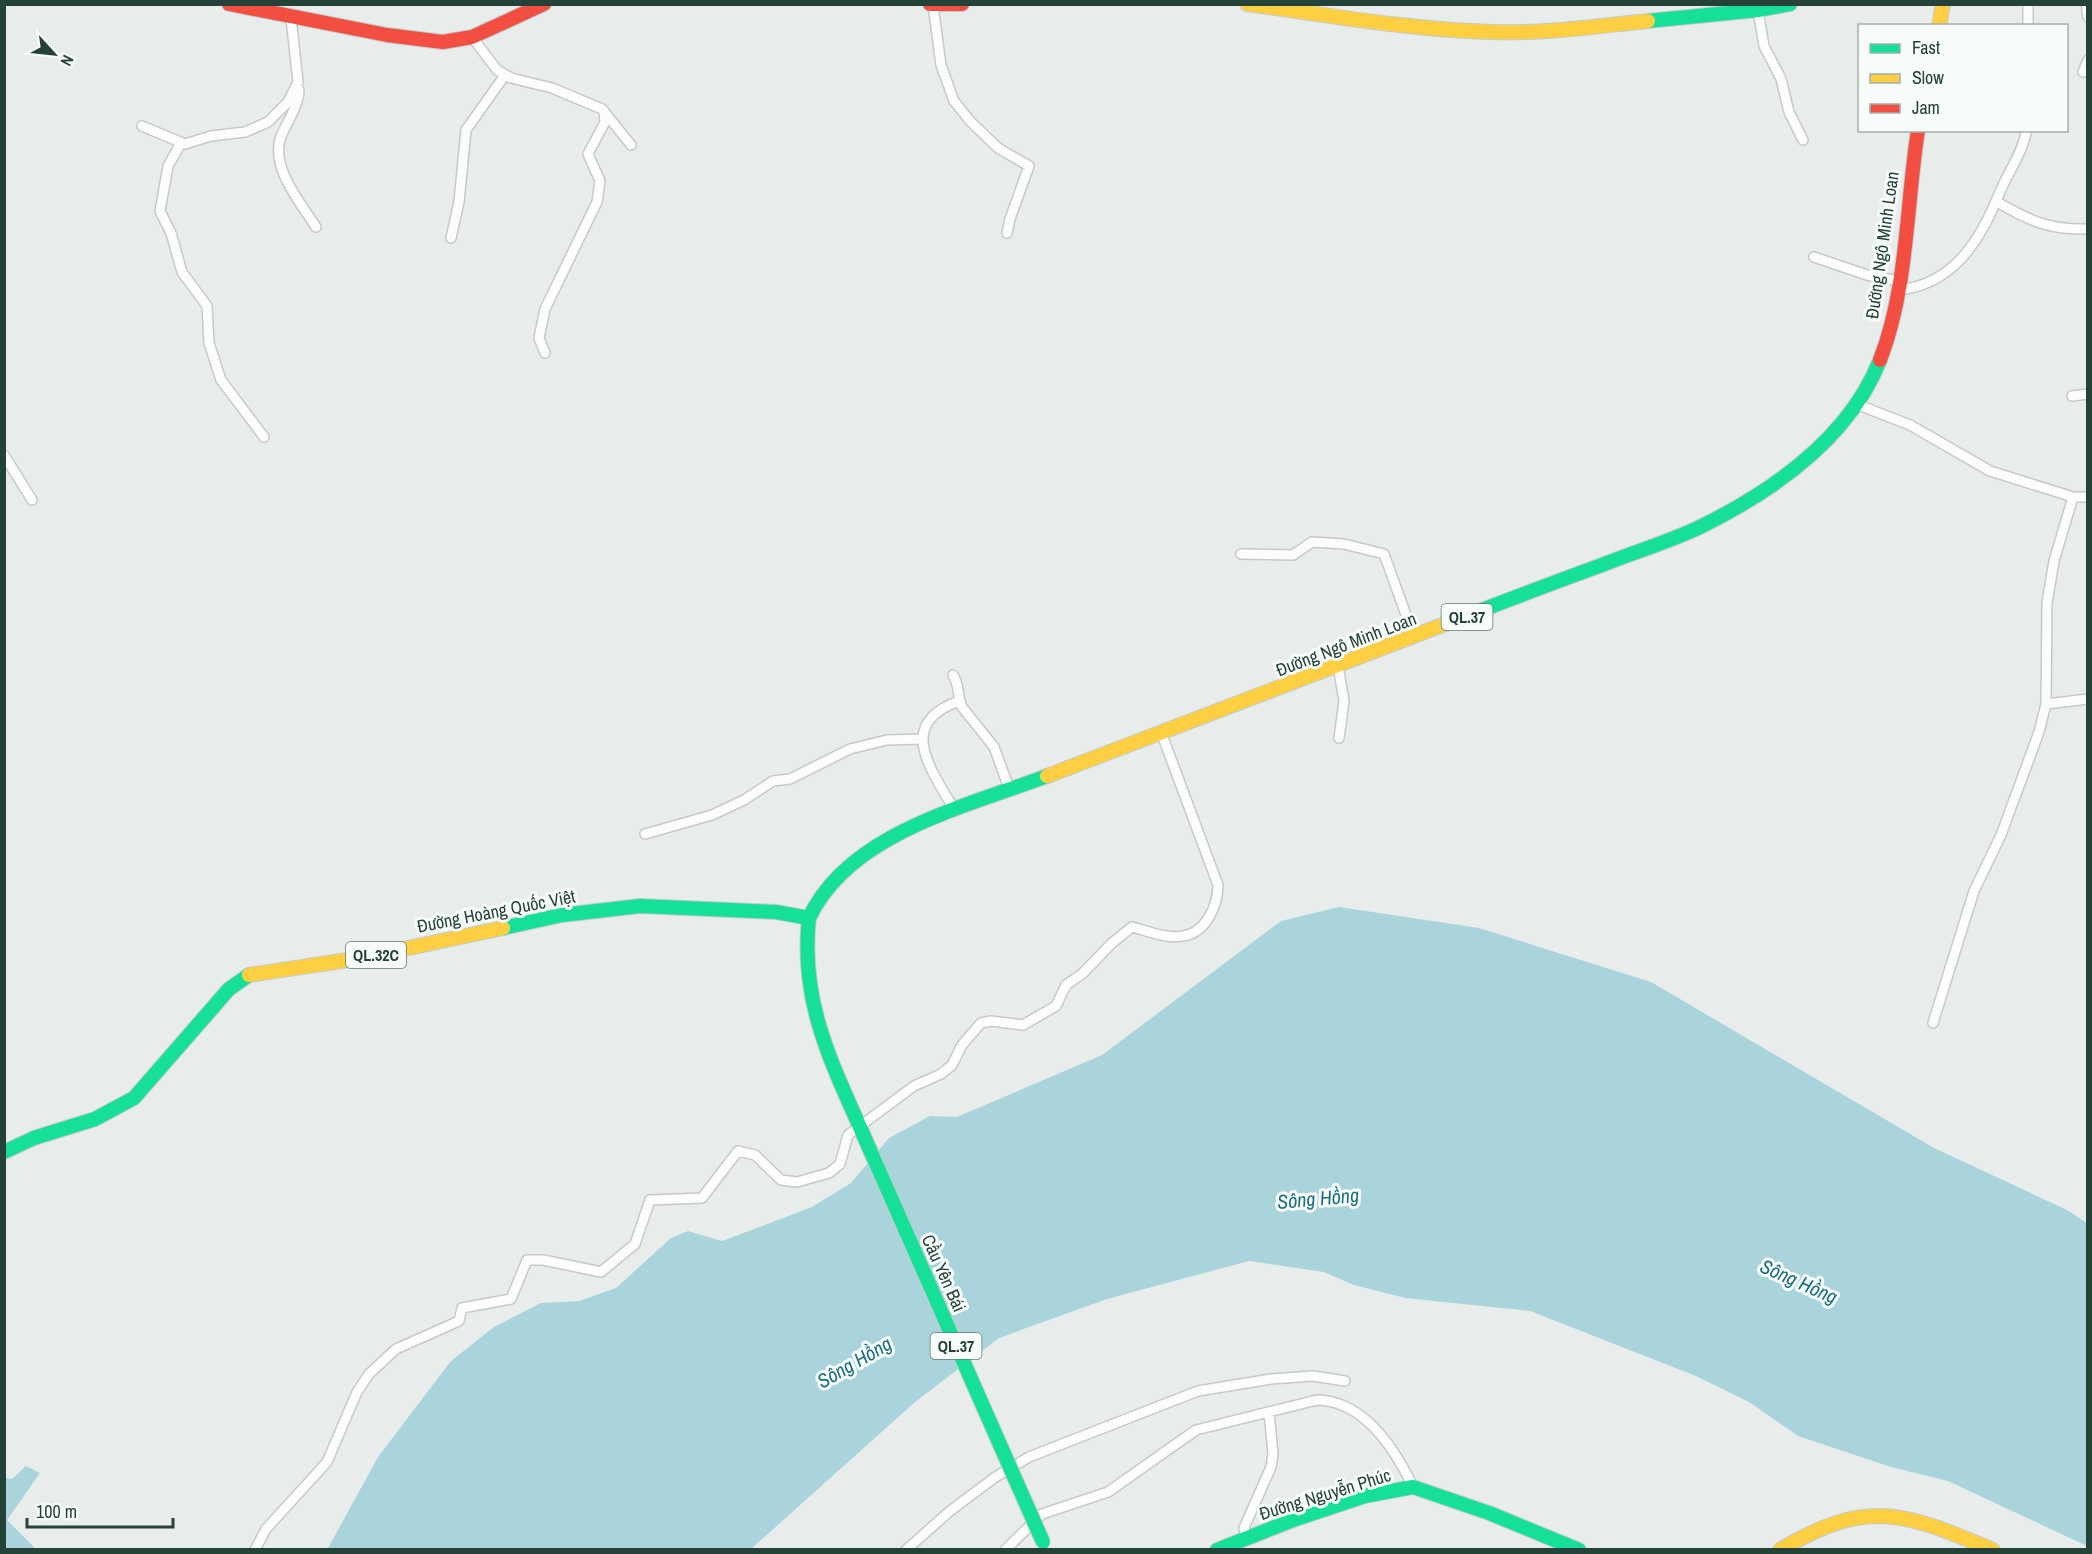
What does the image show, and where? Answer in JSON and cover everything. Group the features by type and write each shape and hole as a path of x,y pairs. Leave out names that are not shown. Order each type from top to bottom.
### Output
{"main road":[{"path":"229,4 291,18 427,41 472,37 544,4"},
{"path":"931,5 962,4"},
{"path":"1247,4 1360,20 1491,32 1531,32 1758,10 1790,4"},
{"path":"1939,24 1943,4"},
{"name":"Đường Ngô Minh Loan","path":"870,1150 812,1005 805,966 804,942 809,918 824,889 873,846 955,811 1698,528 1784,479 1802,463 1856,404 1878,367 1887,341 1898,286 1910,172 1918,132"},
{"name":"Đường Hoàng Quốc Việt","path":"4,1152 34,1138 95,1119 134,1098 229,989 249,975 361,958 562,915 608,909 640,906 776,912 809,918"},
{"name":"Cầu Yên Bái","path":"870,1150 1045,1546"},
{"name":"Đường Nguyễn Phúc","path":"1217,1550 1247,1543 1365,1496 1413,1486 1489,1513 1579,1550"},
{"path":"1780,1549 1829,1524 1885,1514 1930,1524 1993,1550"}],"street":[{"path":"2028,4 2028,24"},
{"path":"2086,4 2088,17"},
{"path":"931,5 941,65 954,101 970,122 998,148 1029,166 1007,233"},
{"path":"1758,10 1764,46 1781,79 1789,112 1803,140"},
{"path":"291,18 299,94 280,138 278,158 291,188 316,227"},
{"path":"472,37 492,65 505,75 576,96 604,111 631,145"},
{"path":"2083,72 2088,60"},
{"path":"451,238 459,202 466,130 505,75"},
{"path":"142,126 181,143 190,144 211,136 258,128 277,115 288,102 298,82"},
{"path":"545,353 539,338 545,309 597,202 600,181 588,154 605,122 604,111"},
{"path":"1814,258 1898,286 1919,288 1933,282 1968,252 1982,233 2019,158 2026,132"},
{"path":"181,143 168,166 160,211 171,233 182,272 207,306 209,343 220,380 264,437"},
{"path":"1997,202 2030,221 2052,228 2088,229"},
{"path":"2072,396 2088,394"},
{"path":"1856,404 1910,425 1990,471 2073,497 2088,497"},
{"path":"4,455 32,500"},
{"path":"1933,1023 1974,891 2001,835 2039,732 2046,704 2046,603 2054,561 2073,497"},
{"path":"1241,554 1293,555 1312,542 1344,544 1384,554 1414,637"},
{"path":"1338,666 1344,701 1339,738"},
{"path":"953,675 959,685 959,700 994,747 1010,791"},
{"path":"2046,704 2088,699"},
{"path":"955,811 936,779 921,739 926,721 939,708 959,700"},
{"path":"255,1550 266,1529 327,1462 357,1392 369,1374 396,1349 450,1327 459,1321 462,1308 511,1299 527,1260 543,1260 601,1272 635,1244 650,1200 702,1198 738,1151 755,1155 781,1180 797,1182 829,1173 840,1164 848,1135 914,1086 941,1074 952,1065 962,1045 981,1023 991,1021 1023,1025 1056,1006 1066,985 1082,974 1112,942 1132,927 1168,936 1186,936 1207,922 1218,899 1218,885 1161,732"},
{"path":"645,834 712,815 744,800 773,781 790,778 850,749 887,740 921,739"},
{"path":"906,1550 958,1504 994,1478 1029,1457 1197,1391 1271,1379 1313,1376 1345,1381"},
{"path":"1005,1550 1042,1514 1108,1492 1196,1430 1317,1400 1337,1403 1383,1435 1395,1451 1413,1486"},
{"path":"1247,1543 1244,1528 1271,1467 1273,1454 1269,1412"}],"water":[{"name":"Sông Hồng","path":"1339,907 1479,928 1651,982 1934,1148 2067,1210 2087,1223 2087,1546 1948,1481 1891,1467 1798,1436 1749,1402 1696,1376 1530,1311 1405,1298 1354,1285 1324,1272 1249,1261 1107,1299 999,1338 915,1402 751,1549 327,1550 378,1457 451,1361 494,1327 541,1303 579,1301 616,1288 671,1238 688,1231 722,1241 812,1207 851,1183 889,1138 930,1116 957,1117 1102,1055 1281,921"},
{"path":"26,1466 40,1473 7,1520 36,1549 5,1549 5,1478 12,1479"}],"traffic: fast":[{"path":"1648,21 1758,10 1790,4"},
{"path":"1453,621 1676,537 1700,527 1755,497 1806,460 1829,438 1849,414 1880,360"},
{"path":"503,928 562,915 640,906 776,912 809,918 827,889 852,864 880,844 946,812 1047,776"},
{"path":"809,918 807,950 815,1010 833,1065 870,1150"},
{"path":"4,1152 34,1138 95,1119 134,1098 229,989 249,975"},
{"path":"870,1150 1043,1542"},
{"path":"1217,1550 1293,1520 1365,1496 1413,1487 1489,1513 1579,1550"}],"traffic: slow":[{"path":"1247,4 1462,31 1551,31 1648,21"},
{"path":"1939,24 1943,4"},
{"path":"1047,776 1453,621"},
{"path":"249,975 361,958 503,928"},
{"path":"1780,1550 1811,1533 1838,1522 1863,1517 1886,1516 1935,1527 1993,1550"}],"traffic: jam":[{"path":"229,4 387,35 443,42 472,37 544,4"},
{"path":"930,4 962,4"},
{"path":"1880,360 1889,333 1901,276 1918,132"}]}
